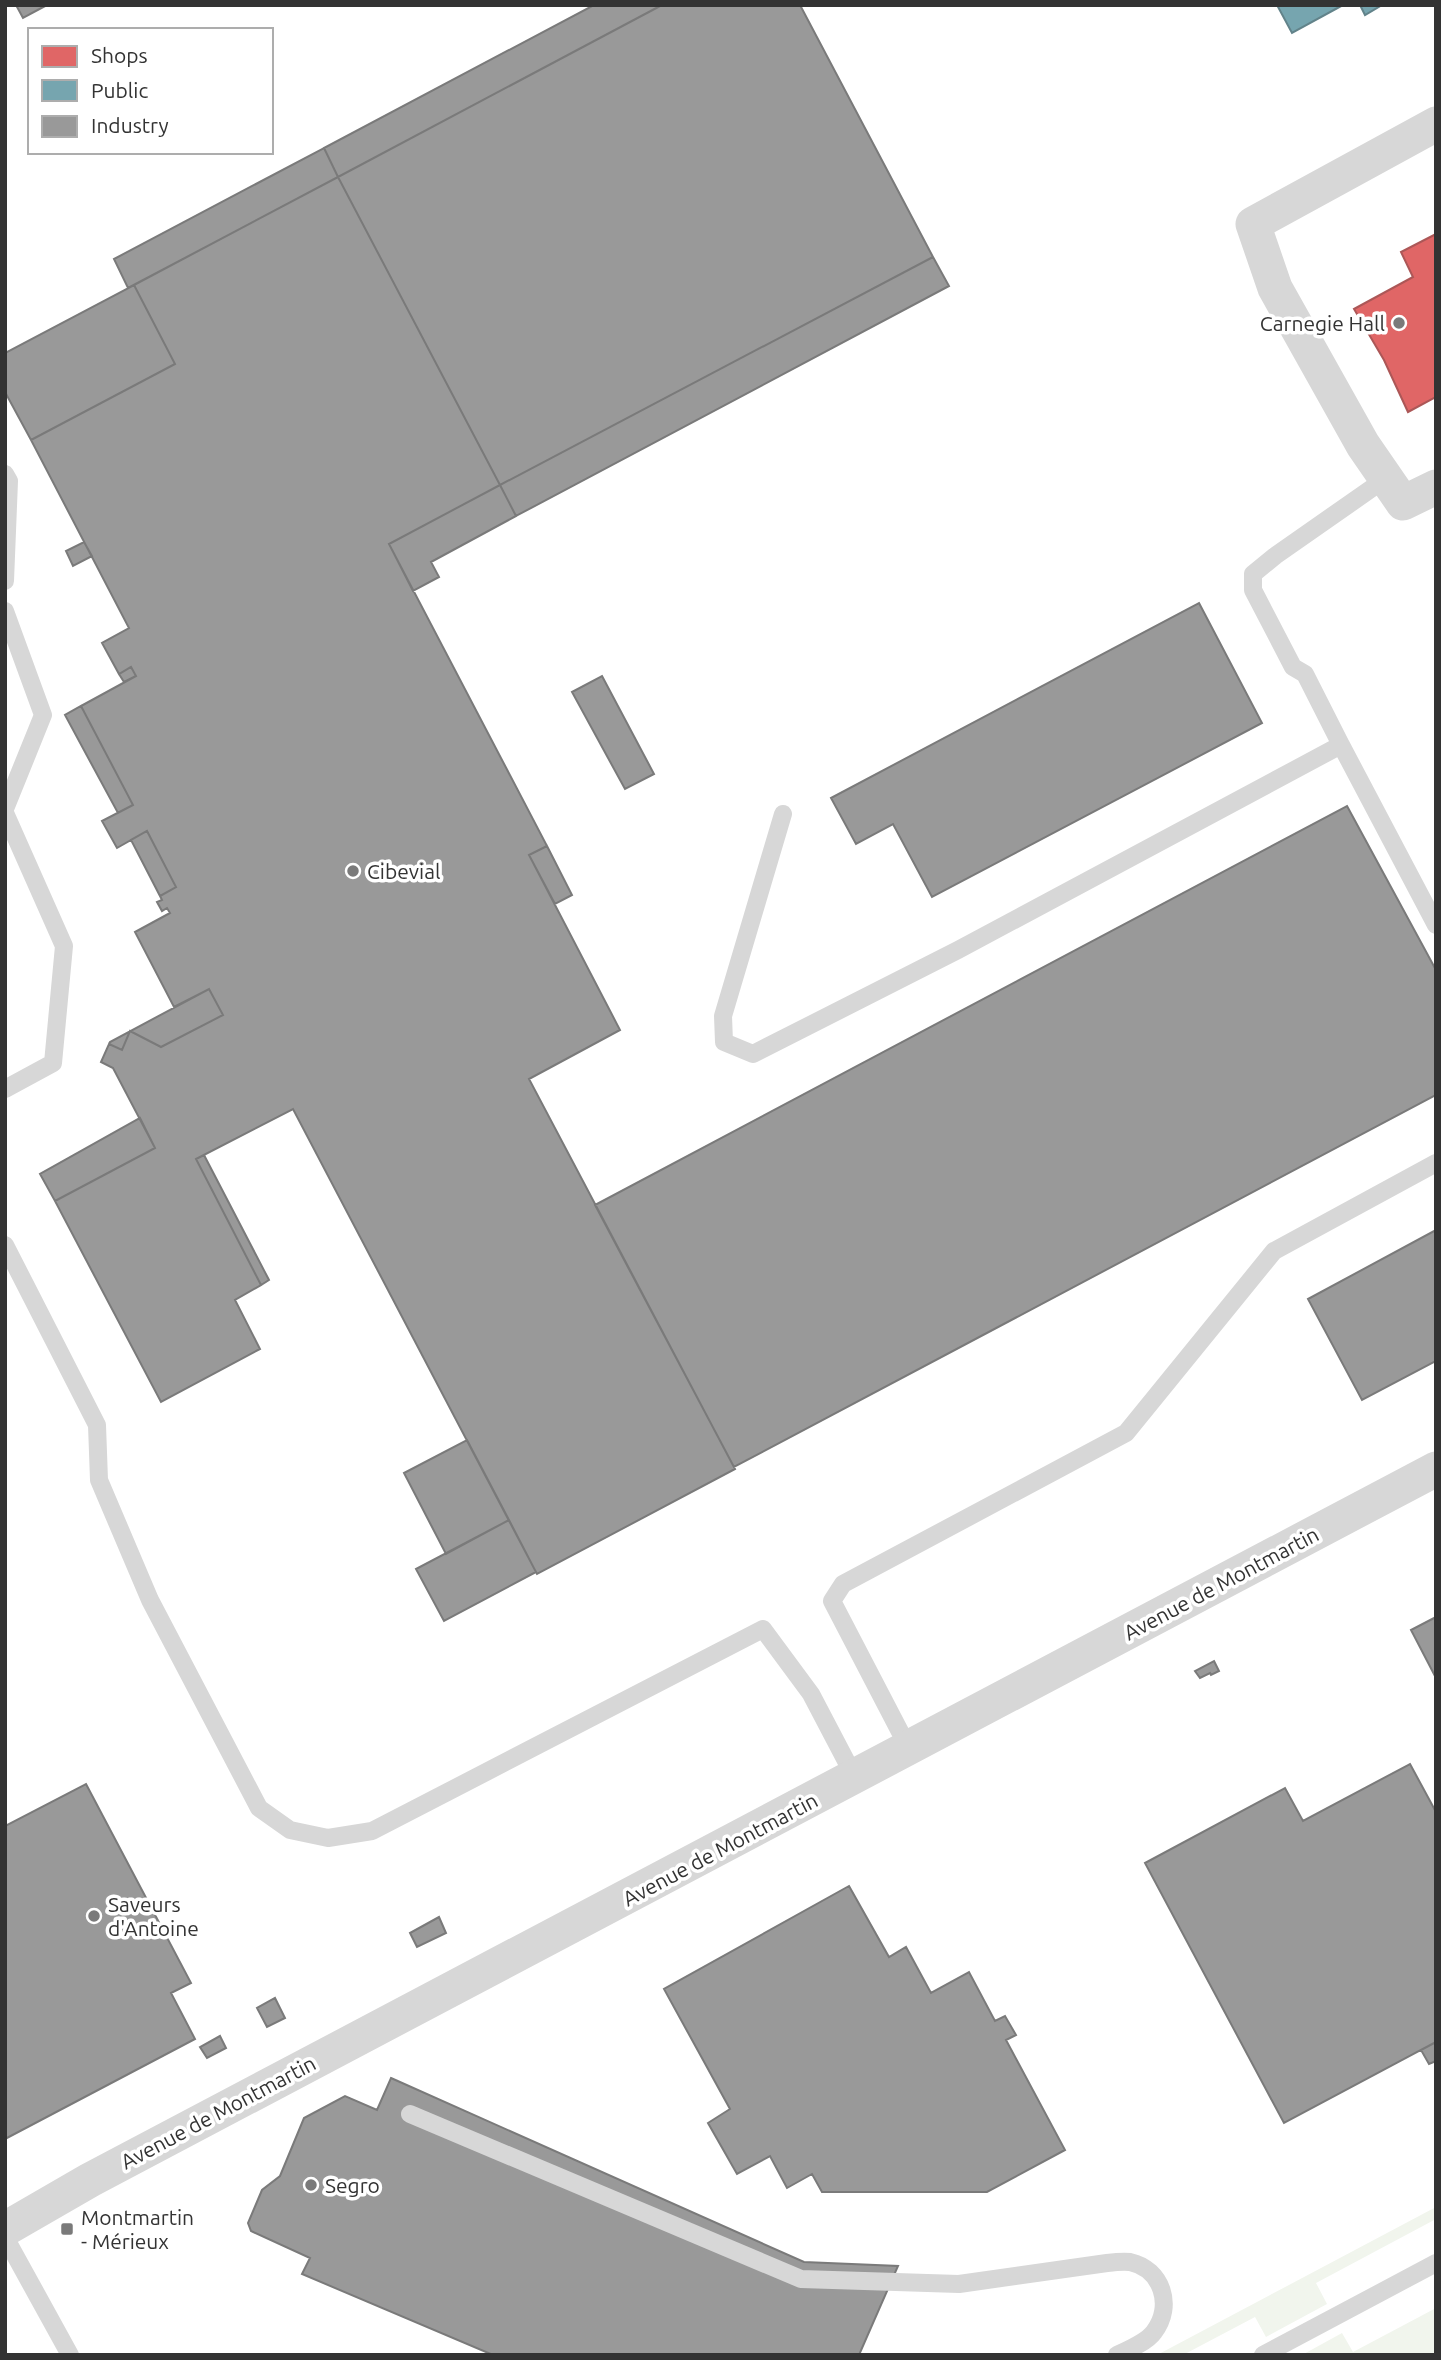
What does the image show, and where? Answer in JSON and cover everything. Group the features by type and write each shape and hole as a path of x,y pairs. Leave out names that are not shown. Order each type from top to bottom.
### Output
{"street":[{"path":"1436,124 1253,224 1275,288 1385,479 1404,503 1436,487"},
{"name":"Avenue de Montmartin","path":"5,2229 90,2180 1436,1469"}],"lane":[{"path":"5,474 9,481 5,581"},
{"path":"1385,479 1275,556 1254,574 1252,590 1293,667 1304,674 1436,925"},
{"path":"5,611 43,715 5,811 64,946 53,1063 5,1089"},
{"path":"783,814 723,1016 724,1042 753,1054 958,950 1341,746"},
{"path":"909,1749 832,1601 843,1584 1126,1433 1273,1251 1436,1163"},
{"path":"5,1245 97,1425 99,1480 150,1600 259,1808 290,1830 328,1838 372,1831 762,1629 811,1694 855,1778"},
{"path":"410,2114 801,2279 959,2284 1128,2262 1143,2267 1156,2279 1164,2293 1163,2314 1154,2333 1117,2355"},
{"path":"5,2238 69,2355"},
{"path":"1263,2355 1436,2263"}],"shaded area":[{"path":"1436,2207 1436,2219 1316,2283 1327,2304 1266,2337 1255,2317 1183,2355 1157,2355"},
{"path":"1436,2308 1436,2355 1302,2355 1342,2333 1353,2352"}],"building: Shops":[{"name":"Carnegie Hall","path":"1436,234 1436,397 1408,412 1384,360 1354,309 1413,277 1401,252"}],"building: Public":[{"path":"1277,5 1343,5 1292,33"},
{"path":"1360,5 1382,5 1365,15"}],"building: Industry":[{"path":"16,5 47,5 23,18"},
{"path":"594,5 662,5 338,177 324,148"},
{"path":"662,5 800,5 933,257 500,485 338,177"},
{"path":"324,148 338,177 128,288 114,259"},
{"name":"Cibevial","path":"338,177 500,485 389,544 547,846 529,855 620,1030 529,1079 735,1469 537,1574 293,1109 196,1159 261,1285 235,1300 260,1349 161,1402 55,1201 155,1148 113,1068 101,1062 109,1044 122,1050 130,1031 161,1047 223,1015 209,989 174,1007 135,932 170,913 167,908 162,911 157,902 162,900 160,896 176,887 147,831 117,848 102,821 133,805 81,706 136,676 131,667 119,674 102,643 129,628 31,440 175,364 134,285"},
{"path":"933,257 949,286 516,516 500,485"},
{"path":"134,285 175,364 31,440 5,392 5,353"},
{"path":"500,485 516,516 431,562 439,577 413,591 389,544"},
{"path":"84,542 92,556 73,566 66,551"},
{"path":"1199,603 1262,723 932,897 893,824 856,844 831,798"},
{"path":"131,667 136,676 124,682 119,674"},
{"path":"602,676 654,774 625,789 572,692"},
{"path":"81,706 133,805 118,813 65,715"},
{"path":"1347,806 1436,970 1436,1095 734,1467 595,1205"},
{"path":"147,831 176,887 160,896 131,840"},
{"path":"547,846 572,895 555,904 529,855"},
{"path":"209,989 223,1015 161,1047 130,1031"},
{"path":"130,1031 122,1050 109,1044 110,1042"},
{"path":"140,1118 155,1148 55,1201 40,1174"},
{"path":"204,1155 269,1280 261,1285 196,1159"},
{"path":"1436,1230 1436,1361 1362,1400 1308,1299"},
{"path":"467,1440 509,1520 446,1554 404,1473"},
{"path":"509,1520 536,1572 444,1621 416,1569"},
{"path":"1436,1617 1436,1678 1411,1630"},
{"path":"1214,1661 1219,1671 1200,1678 1195,1671"},
{"path":"1410,1764 1436,1812 1436,2042 1284,2123 1145,1863 1285,1788 1303,1821"},
{"path":"86,1784 191,1983 171,1993 195,2039 5,2139 5,1826"},
{"path":"849,1886 889,1957 906,1947 931,1993 969,1972 995,2021 1005,2016 1016,2035 1006,2040 1065,2150 987,2192 822,2192 812,2174 787,2188 770,2156 737,2174 708,2123 730,2109 664,1989"},
{"path":"439,1917 446,1933 417,1947 410,1933"},
{"path":"275,1998 285,2018 267,2027 257,2008"},
{"path":"220,2036 226,2048 207,2058 200,2047"},
{"path":"1436,2042 1436,2061 1429,2064 1421,2050"},
{"path":"391,2078 804,2262 898,2266 859,2355 493,2355 302,2274 310,2258 251,2231 248,2223 262,2190 280,2176 304,2118 345,2096 377,2110"}],"place":[{"name":"Carnegie Hall","path":"1399,323"},
{"name":"Cibevial","path":"353,871"},
{"name":"Saveurs d'Antoine","path":"94,1916"},
{"name":"Segro","path":"311,2185"},
{"name":"Montmartin - Mérieux","path":"67,2229"}]}
